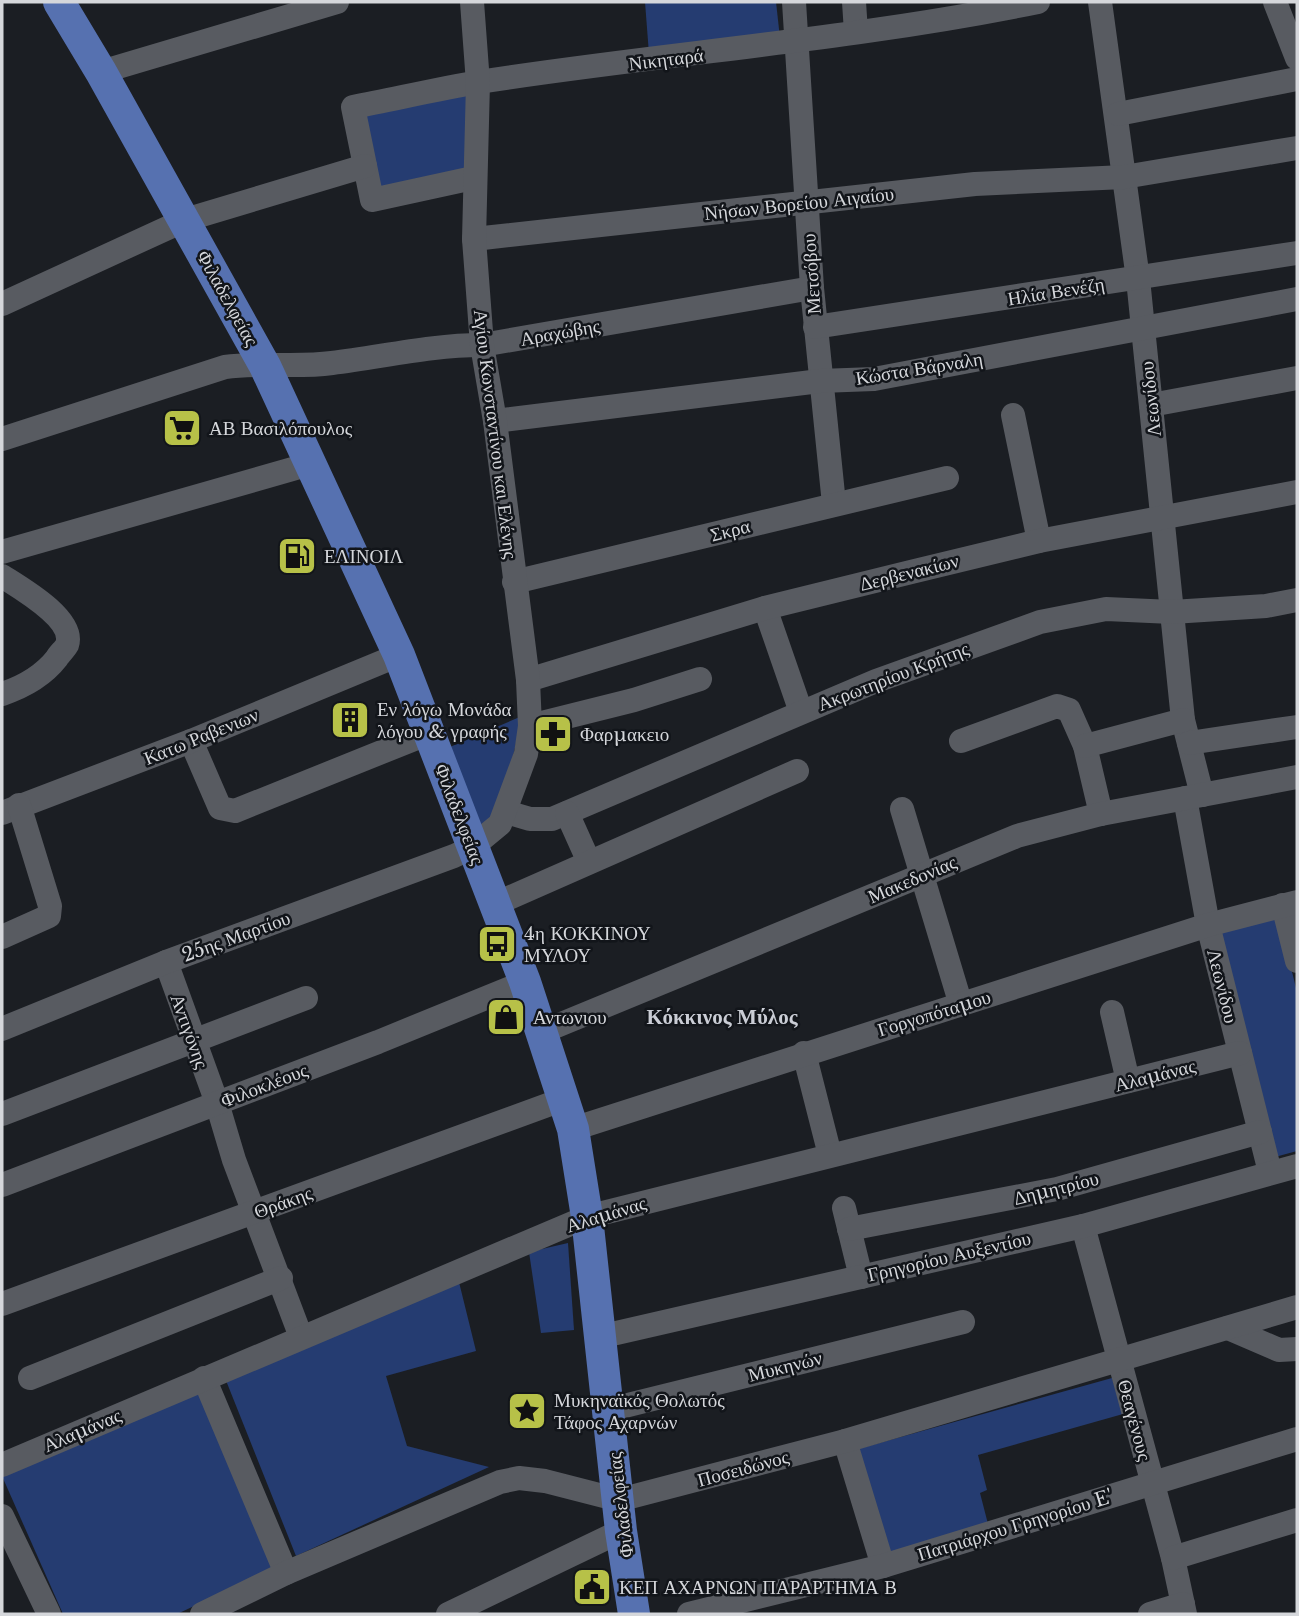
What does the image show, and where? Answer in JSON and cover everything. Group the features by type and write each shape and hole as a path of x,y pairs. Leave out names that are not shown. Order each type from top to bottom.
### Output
{"main road":[{"name":"Φιλαδελφείας","path":"59,2 185,220 265,366 399,655 471,848 525,982 573,1129 587,1217 620,1516 634,1614"}],"street":[{"path":"101,72 337,2"},
{"name":"Αγίου Κωνσταντίνου και Ελένης","path":"471,848 500,824 506,812 526,754 530,726 528,680 495,421 482,345 474,239 473,178 478,82 472,2"},
{"name":"Μετσόβου","path":"794,2 799,42 812,288 834,504"},
{"path":"854,2 856,32"},
{"name":"Νικηταρά","path":"473,178 372,200 353,107 478,82 799,42 964,9 1038,2"},
{"name":"Λεωνίδου","path":"1100,2 1118,114 1138,279 1208,925 1270,1172"},
{"path":"1275,2 1297,58"},
{"path":"1118,114 1297,79"},
{"name":"Νήσων Βορείου Αιγαίου","path":"474,239 975,184 1124,177 1297,148"},
{"path":"2,304 185,220 365,166"},
{"name":"Ηλία Βενέζη","path":"816,327 1297,253"},
{"name":"Αραχώβης","path":"2,439 225,368 248,364 265,366 331,363 450,345 482,345 812,288"},
{"name":"Κώστα Βάρναλη","path":"495,421 820,381 874,379 1297,299"},
{"path":"1151,405 1297,378"},
{"path":"1013,415 1040,541"},
{"path":"2,552 310,464"},
{"name":"Σκρα","path":"514,582 947,478"},
{"name":"Δερβενακίων","path":"528,680 765,608 1040,541 1297,492"},
{"path":"2,576 54,614 67,637 67,645 51,665 32,681 2,694"},
{"name":"Ακρωτηρίου Κρήτης","path":"506,812 530,819 552,819 801,712 956,651 1040,622 1106,609 1172,612 1266,606 1297,600"},
{"path":"765,608 801,712"},
{"name":"Κατω Ραβενιων","path":"11,809 191,741 399,655"},
{"path":"530,726 634,701 700,679"},
{"path":"961,741 1057,706 1069,710 1085,746 1101,814"},
{"path":"1085,746 1186,732 1297,727"},
{"path":"191,741 220,808 235,811 429,733"},
{"path":"495,904 797,771"},
{"name":"Μακεδονίας","path":"542,1032 1017,836 1101,814 1297,777"},
{"path":"2,937 42,920 48,916 50,906 11,809"},
{"path":"902,809 961,1005"},
{"path":"567,813 589,862"},
{"name":"25ης Μαρτίου","path":"2,1029 166,962 471,848"},
{"path":"1290,903 1297,961"},
{"name":"Γοργοπόταμου","path":"573,1129 1208,925 1290,903"},
{"name":"Αντιγόνης","path":"166,962 217,1103 234,1160 301,1336"},
{"name":"Φιλοκλέους","path":"2,1185 525,982"},
{"path":"2,1114 306,998"},
{"path":"1112,1012 1128,1081"},
{"path":"804,1053 830,1155"},
{"name":"Αλαμάνας","path":"2,1465 587,1217 1240,1054"},
{"name":"Θράκης","path":"2,1304 564,1099"},
{"name":"Δημητρίου","path":"861,1277 846,1218 1057,1189 1260,1132"},
{"name":"Γρηγορίου Αυξεντίου","path":"599,1337 1083,1226 1297,1166"},
{"name":"Θεαγένους","path":"1083,1226 1173,1558 1184,1609"},
{"path":"30,1378 281,1278"},
{"name":"Ποσειδώνος","path":"202,1614 286,1573 499,1482 519,1478 545,1481 620,1516 845,1441 1297,1307"},
{"name":"Μυκηνών","path":"608,1410 962,1322"},
{"path":"1228,1328 1279,1350 1297,1349"},
{"path":"204,1378 286,1573"},
{"name":"Πατριάρχου Γρηγορίου E'","path":"689,1614 883,1566 1297,1439"},
{"path":"845,1441 883,1566"},
{"path":"2,1516 49,1614"},
{"path":"448,1614 620,1516"},
{"path":"1173,1558 1297,1520"},
{"path":"1150,1614 1184,1609"}],"shaded area":[{"path":"645,2 776,2 780,38 649,54"},
{"path":"466,79 467,173 381,192 361,101"},
{"path":"522,716 501,811 476,837 443,750"},
{"path":"1278,915 1297,992 1297,1151 1275,1157 1217,930"},
{"path":"568,1243 574,1330 541,1333 529,1252"},
{"path":"458,1278 476,1351 386,1376 407,1446 489,1467 296,1556 223,1373"},
{"path":"1112,1378 1123,1414 978,1455 987,1490 980,1493 988,1524 883,1556 854,1450"},
{"path":"199,1386 276,1568 177,1614 63,1614 2,1476"}],"place":[{"name":"ΑΒ Βασιλόπουλος","path":"182,428"},
{"name":"ΕΛΙΝΟΙΛ","path":"297,556"},
{"name":"Εν λόγω Μονάδα λόγου & γραφής","path":"350,720"},
{"name":"Φαρμακειο","path":"553,734"},
{"name":"4η ΚΟΚΚΙΝΟΥ ΜΥΛΟΥ","path":"497,944"},
{"name":"Αντωνιου","path":"506,1017"},
{"name":"Μυκηναϊκός Θολωτός Τάφος Αχαρνών","path":"527,1411"},
{"name":"ΚΕΠ ΑΧΑΡΝΩΝ ΠΑΡΑΡΤΗΜΑ Β","path":"592,1587"}],"district":[{"name":"Κόκκινος Μύλος","path":"722,1017"}]}
